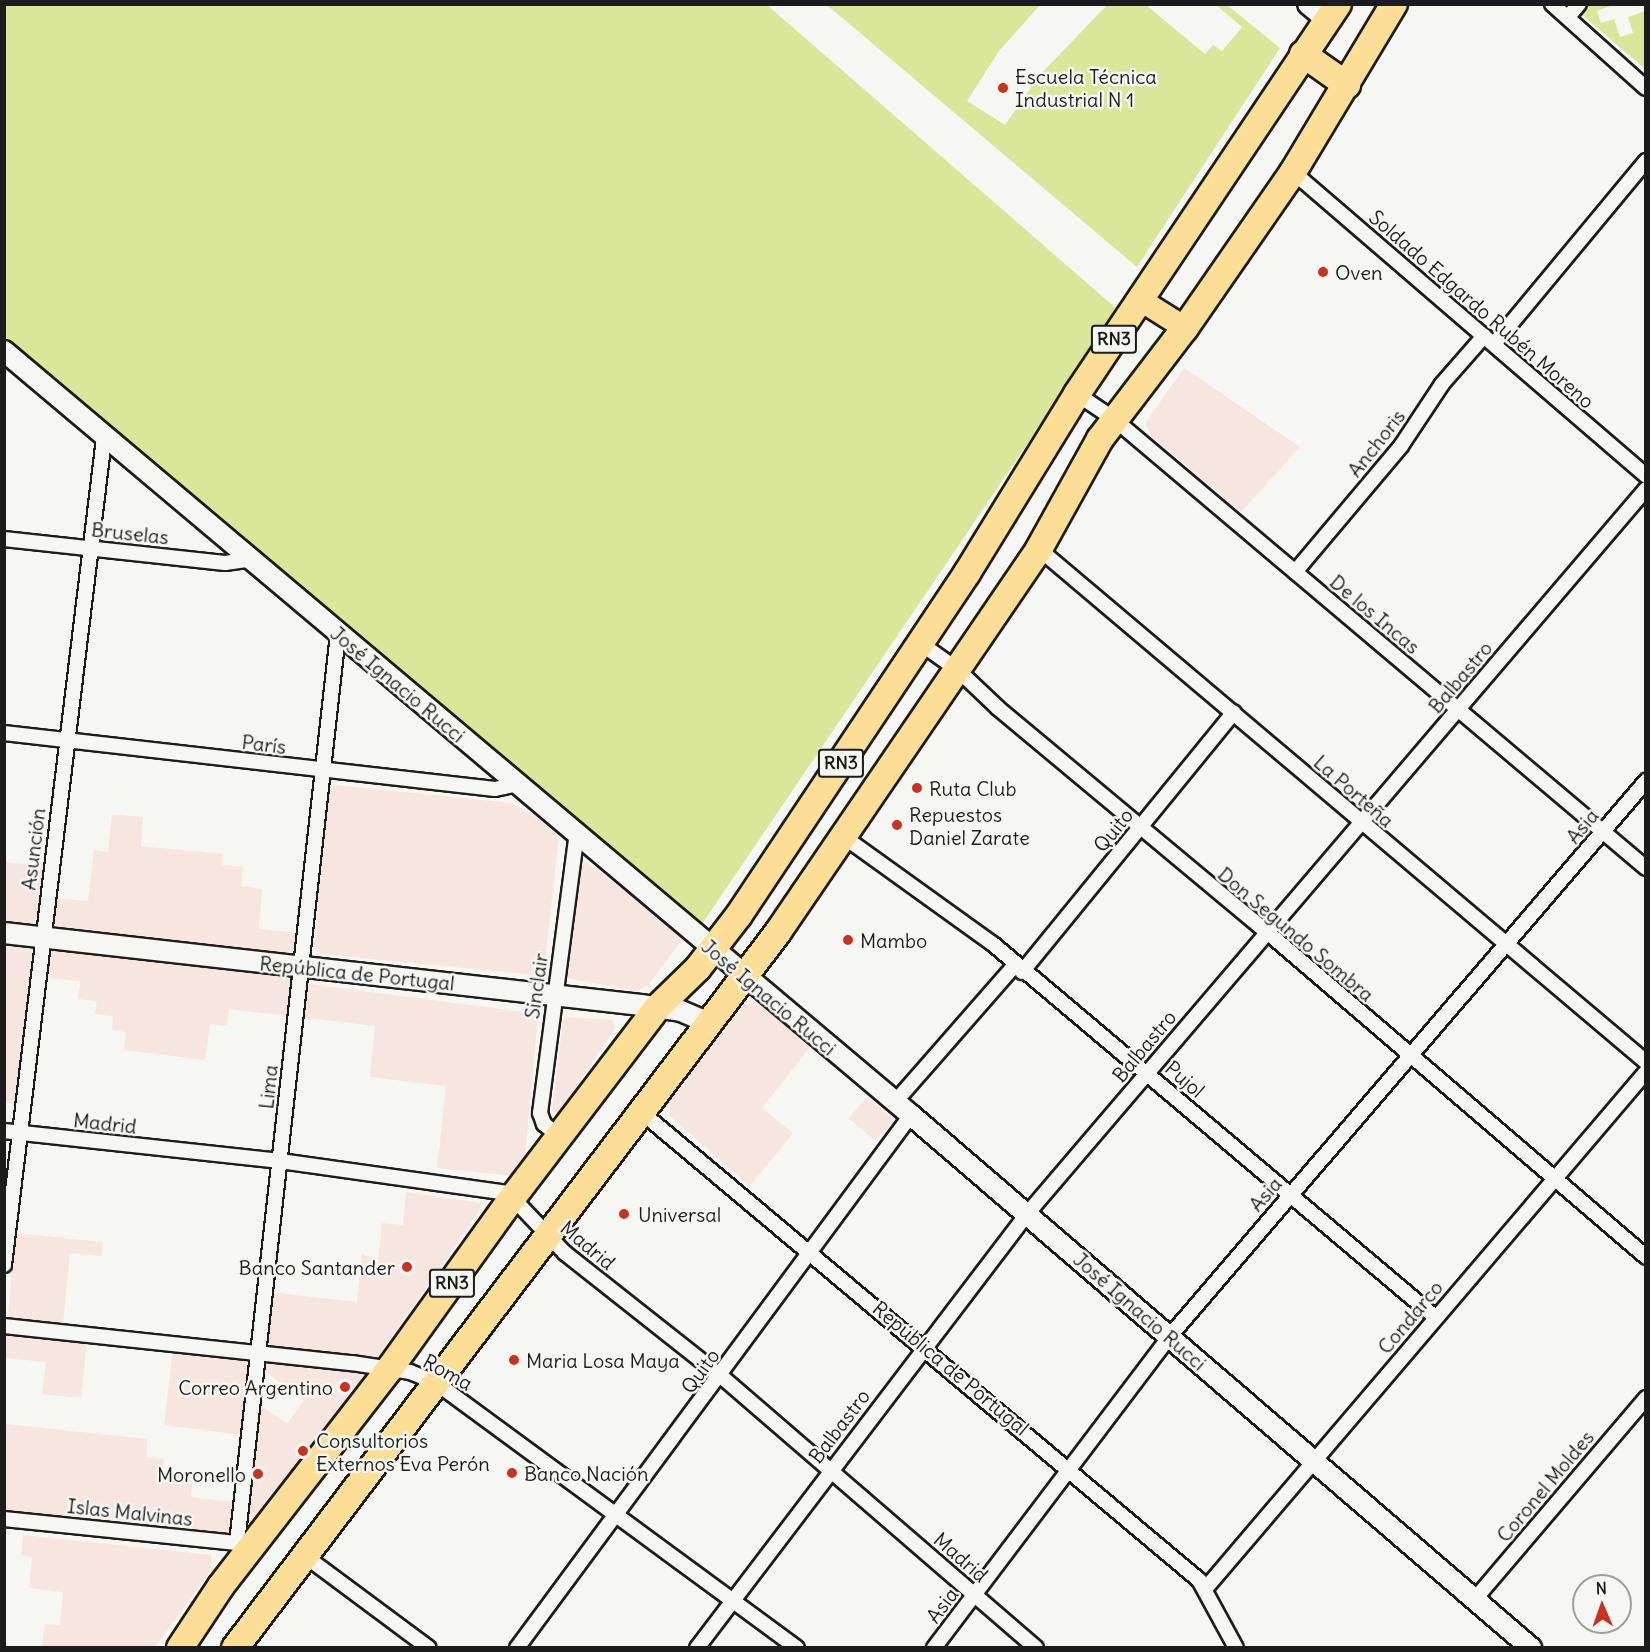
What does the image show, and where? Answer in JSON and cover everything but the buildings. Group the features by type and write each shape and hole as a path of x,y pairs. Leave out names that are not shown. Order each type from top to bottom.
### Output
{"highway":[{"name":"RN3","path":"235,1647 545,1235 707,1022 745,976 844,837 1039,549 1114,419 1185,328 1293,172 1394,4"},
{"name":"RN3","path":"180,1647 243,1548 390,1368 513,1197 657,1008 712,950 924,645 1077,394 1303,54 1324,10"},
{"path":"1303,54 1347,85"}],"main road":[{"path":"1139,299 1185,328"}],"street":[{"path":"1552,4 1646,88"},
{"path":"1568,17 1579,4"},
{"name":"Anchoris","path":"1295,572 1406,439 1442,384 1489,340 1646,161"},
{"name":"Soldado Edgardo Rubén Moreno","path":"1293,172 1646,476"},
{"name":"José Ignacio Rucci","path":"4,351 104,439 252,559 338,634 577,832 712,950 911,1115 1531,1647"},
{"name":"De los Incas","path":"1077,394 1114,419 1646,868"},
{"name":"Asunción","path":"4,1265 12,1132 42,937 104,439"},
{"name":"Balbastro","path":"697,1647 830,1469 1027,1214 1646,489"},
{"name":"Bruselas","path":"4,539 225,562 252,559"},
{"name":"La Porteña","path":"1039,549 1646,1062"},
{"name":"Lima","path":"243,1548 259,1354 279,1161 325,771 338,634"},
{"name":"Don Segundo Sombra","path":"924,645 958,670 1140,829 1267,932 1646,1257"},
{"name":"Quito","path":"895,1102 1018,969 1140,829 1234,712"},
{"name":"París","path":"4,733 495,789 518,784"},
{"name":"Asia","path":"934,1647 1169,1337 1646,781"},
{"name":"Sinclair","path":"560,1137 544,1124 540,1113 577,832"},
{"name":"Pujol","path":"844,837 993,944 1018,969 1148,1073 1435,1317"},
{"name":"República de Portugal","path":"4,933 555,994 688,1013 707,1022"},
{"name":"Condarco","path":"1206,1588 1646,1072"},
{"name":"República de Portugal","path":"640,1111 1069,1467 1206,1588 1236,1647"},
{"name":"Quito","path":"517,1647 721,1376 809,1251 911,1115"},
{"name":"Madrid","path":"12,1132 279,1161 499,1190 513,1197 545,1235 721,1376 1036,1647"},
{"name":"Roma","path":"4,1326 390,1368 435,1382 797,1647"},
{"name":"Coronel Moldes","path":"1475,1599 1646,1398"},
{"name":"Islas Malvinas","path":"4,1519 243,1548"},
{"path":"305,1556 429,1647"}],"shaded area":[{"path":"1184,368 1300,447 1241,512 1150,435 1146,422"},
{"path":"334,785 512,803 556,829 559,836 544,970 535,975 320,954 314,946 329,792"},
{"path":"112,814 143,817 141,846 223,854 222,865 243,867 241,886 262,889 259,929 298,933 296,949 283,956 54,926 54,898 88,901 94,850 108,852"},
{"path":"585,861 685,936 648,985 636,991 567,978 581,866"},
{"path":"5,862 45,866 39,916 30,925 5,922"},
{"path":"5,941 30,945 35,955 18,1104 5,1103"},
{"path":"59,947 285,972 292,983 288,1016 229,1009 227,1026 210,1024 205,1060 124,1050 126,1032 112,1030 113,1016 95,1014 97,1001 78,999 80,981 44,977 47,954"},
{"path":"309,984 532,1013 538,1017 525,1156 514,1176 437,1168 446,1086 370,1077 375,1026 300,1017 303,988"},
{"path":"756,1002 810,1047 762,1108 793,1133 750,1186 670,1116 669,1101 742,1005"},
{"path":"569,1017 612,1020 615,1028 559,1113 552,1111 563,1020"},
{"path":"867,1097 894,1119 876,1141 849,1118"},
{"path":"406,1192 481,1203 480,1210 378,1357 371,1361 265,1347 269,1292 357,1302 362,1253 378,1263 382,1223 403,1225"},
{"path":"15,1233 103,1242 102,1256 70,1253 63,1325 8,1317"},
{"path":"13,1332 87,1340 81,1398 42,1394 46,1362 5,1358 4,1337"},
{"path":"173,1350 239,1356 248,1362 243,1435 164,1425"},
{"path":"264,1360 359,1368 366,1372 368,1379 251,1533 244,1529 257,1403 287,1424 304,1400 262,1369"},
{"path":"5,1424 148,1439 146,1457 164,1459 162,1474 193,1477 191,1497 235,1502 232,1530 227,1536 5,1513"},
{"path":"23,1535 211,1555 212,1570 155,1647 42,1647 45,1624 60,1625 63,1592 29,1588 32,1557 21,1555"}],"green space":[{"path":"5,4 767,5 1118,310 700,927 5,336"},
{"path":"827,5 1040,5 999,51 967,101 1005,125 1039,76 1107,5 1146,5 1205,54 1213,45 1222,51 1242,27 1216,5 1227,5 1280,48 1137,267"},
{"path":"1589,5 1613,5 1597,11 1601,23 1614,19 1620,37 1633,33 1628,17 1645,11 1645,69 1581,14"}],"place":[{"name":"Escuela Técnica Industrial N 1","path":"1003,88"},
{"name":"Oven","path":"1323,272"},
{"name":"Ruta Club","path":"917,788"},
{"name":"Repuestos Daniel Zarate","path":"897,825"},
{"name":"Mambo","path":"848,940"},
{"name":"Universal","path":"624,1214"},
{"name":"Banco Santander","path":"407,1267"},
{"name":"Maria Losa Maya","path":"514,1360"},
{"name":"Correo Argentino","path":"345,1387"},
{"name":"Consultorios Externos Eva Perón","path":"303,1451"},
{"name":"Banco Nación","path":"512,1473"},
{"name":"Moronello","path":"258,1474"}]}
